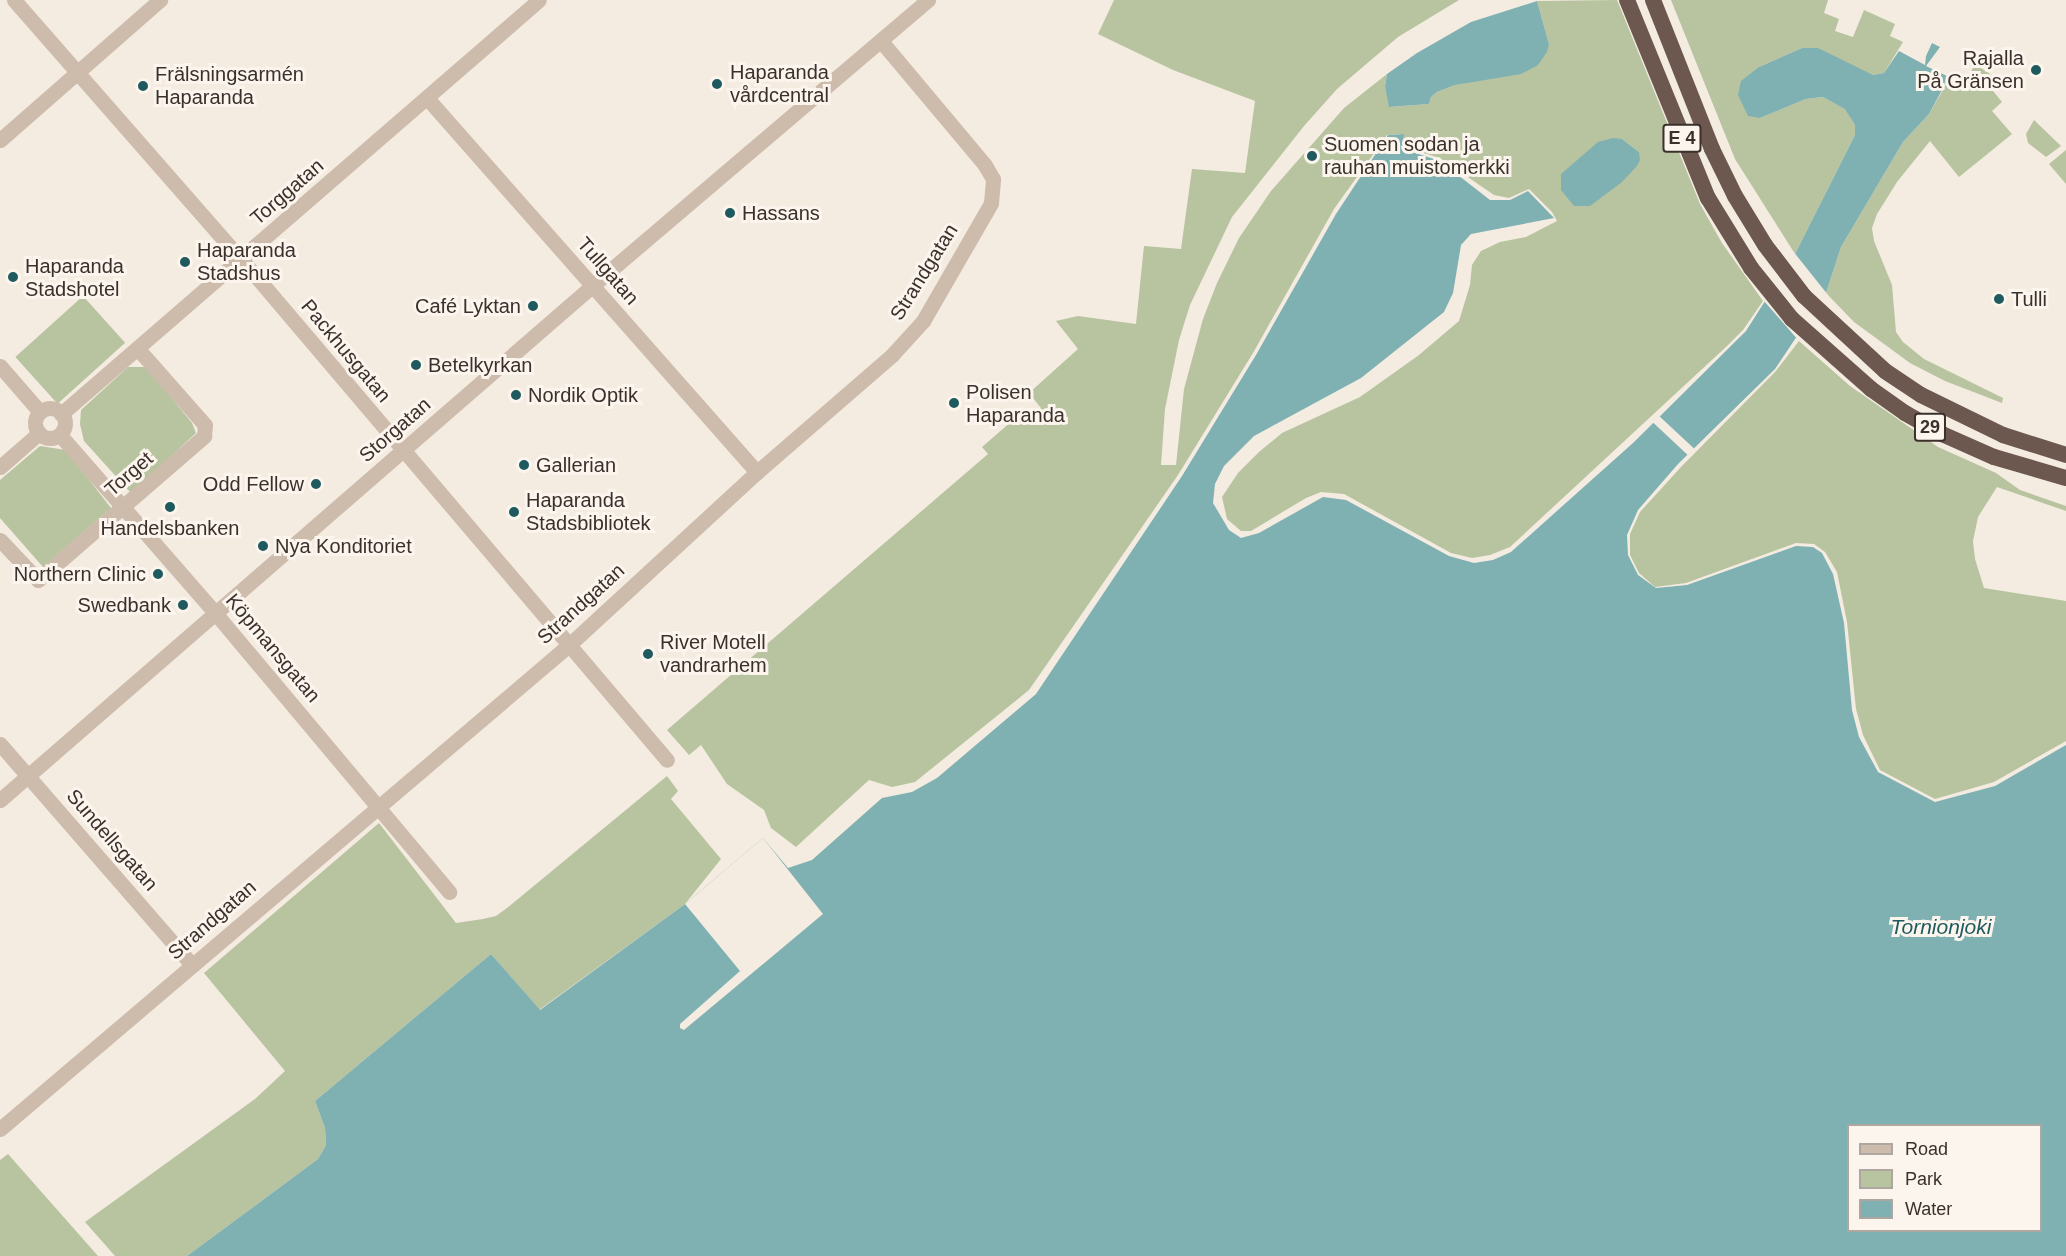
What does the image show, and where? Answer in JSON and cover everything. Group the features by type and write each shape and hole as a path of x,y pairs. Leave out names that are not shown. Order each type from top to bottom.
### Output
{"highway":[{"name":"E 4","path":"1627,0 1699,178 1720,221 1751,268 1792,319 1833,358"},
{"name":"E 4","path":"1653,0 1724,175 1765,245 1804,296 1845,336"},
{"name":"29","path":"1845,336 1885,371 1956,414 2003,435 2066,455"},
{"name":"29","path":"1833,358 1871,389 1942,434 1994,457 2066,478"}],"street":[{"name":"Packhusgatan","path":"14,0 242,260 667,760"},
{"path":"0,140 160,0"},
{"name":"Storgatan","path":"0,800 593,285 928,0"},
{"name":"Torggatan","path":"61,414 540,1"},
{"name":"Strandgatan","path":"0,1129 570,644 757,471 892,355 922,321 993,196 993,179 985,165 881,41"},
{"name":"Tullgatan","path":"427,98 757,471"},
{"name":"Torget","path":"0,540 38,580 204,436 205,425 138,349"},
{"path":"0,366 40,412"},
{"path":"49,409 61,414 65,423 60,435 50,438 39,433 35,424 40,412 49,409"},
{"path":"0,467 39,433"},
{"name":"Köpmansgatan","path":"60,435 216,614 449,892"},
{"name":"Sundellsgatan","path":"0,744 192,965"}],"green space":[{"path":"1114,0 1459,0 1398,37 1337,89 1304,126 1232,217 1190,305 1179,340 1165,409 1161,465 1176,465 1184,389 1203,319 1217,283 1239,238 1271,191 1344,108 1387,74 1385,86 1390,107 1429,104 1431,97 1437,92 1455,85 1490,78 1549,44 1537,1 1617,0 1700,204 1722,243 1763,301 1743,330 1727,346 1510,547 1490,555 1472,558 1451,553 1344,494 1321,492 1306,498 1251,531 1241,531 1227,519 1222,497 1238,473 1259,452 1282,433 1360,397 1419,355 1459,321 1470,285 1472,265 1481,251 1500,242 1526,237 1557,221 1552,212 1529,189 1509,198 1494,195 1440,158 1404,147 1404,134 1387,135 1334,209 1253,353 1178,475 1029,690 915,782 892,787 869,780 796,847 771,828 764,810 727,784 701,745 689,755 667,730 988,454 982,447 1019,415 1025,421 1041,408 1029,393 1078,349 1056,321 1078,316 1136,324 1144,246 1181,249 1192,169 1245,173 1255,101 1173,70 1098,34","holes":["1622,139 1639,152 1632,168"]},
{"path":"1671,0 1828,0 1824,13 1839,19 1835,31 1853,37 1864,10 1895,24 1890,36 1903,42 1884,73 1873,75 1802,48 1759,67 1760,118 1806,99 1823,97 1846,109 1855,125 1855,135 1795,254 1735,159"},
{"path":"1975,64 2002,82 1993,91 2002,102 1992,111 2012,134 1959,177 1930,141 1897,182 1877,214 1872,228 1874,241 1892,285 1896,332 1903,342 1924,359 2003,398 2002,403 1945,381 1910,363 1854,322 1826,293 1841,247 1903,142 1929,114 1953,72 1967,79"},
{"path":"2034,120 2061,146 2046,157 2028,143 2026,134"},
{"path":"2066,150 2066,184 2049,164"},
{"path":"83,296 125,343 58,404 15,357"},
{"path":"1799,341 1850,386 1938,447 1996,473 2020,490 2066,506 2066,511 1997,487 1978,517 1973,541 1975,559 1984,588 2066,601 2066,741 1994,782 1935,799 1880,770 1863,735 1856,709 1847,622 1837,572 1825,552 1814,544 1796,543 1686,583 1655,587 1639,573 1630,555 1630,534 1640,512 1775,372"},
{"path":"128,367 146,367 192,423 196,433 131,493 84,441 80,424 81,410"},
{"path":"40,446 66,450 111,508 43,567 0,518 0,480"},
{"path":"667,776 678,791 671,799 721,859 685,904 539,1010 491,954 315,1101 325,1128 326,1145 318,1159 187,1256 115,1256 85,1222 255,1099 285,1071 204,973 379,823 456,923 483,919 496,916 507,908"},
{"path":"8,1154 98,1256 0,1256 0,1160"}],"water":[{"path":"1537,1 1549,44 1547,52 1538,65 1521,74 1455,85 1437,92 1431,97 1429,104 1389,107 1385,86 1387,74 1417,53 1471,22"},
{"name":"Tornionjoki","path":"1932,43 1940,47 1926,66 1949,77 1929,114 1903,142 1841,247 1826,293 1775,369 1678,464 1638,510 1627,535 1628,555 1638,575 1656,588 1687,585 1796,546 1813,547 1822,553 1833,574 1844,623 1852,710 1859,737 1878,772 1935,802 1995,786 2066,745 2066,1256 187,1256 318,1159 326,1145 325,1128 315,1101 491,954 540,1010 685,904 763,838 788,868 812,860 882,798 912,792 937,778 1036,694 1182,476 1256,355 1336,214 1388,135 1404,134 1403,149 1440,161 1490,200 1510,200 1528,191 1554,218 1471,234 1461,245 1453,293 1444,312 1361,378 1254,436 1224,466 1215,484 1213,503 1229,530 1241,538 1259,533 1323,497 1346,500 1449,556 1474,563 1493,560 1511,552 1633,443 1746,331 1795,254 1855,135 1855,125 1845,109 1823,97 1806,99 1760,118 1748,116 1738,95 1741,81 1759,67 1802,48 1818,48 1873,75 1884,73 1899,51 1925,65"},
{"path":"1613,138 1622,139 1639,152 1640,160 1637,166 1622,182 1590,206 1574,206 1561,190 1561,174 1598,142"}],"pier":[{"path":"1793,251 1828,295 1799,341 1764,301"},
{"path":"1657,414 1696,451 1690,457 1651,421"},
{"path":"763,838 823,914 684,1030 680,1028 680,1024 740,971 685,904"}],"place":[{"name":"Rajalla På Gränsen","path":"2036,70"},
{"name":"Haparanda vårdcentral","path":"717,84"},
{"name":"Frälsningsarmén Haparanda","path":"143,86"},
{"name":"Suomen sodan ja rauhan muistomerkki","path":"1312,156"},
{"name":"Hassans","path":"730,213"},
{"name":"Haparanda Stadshus","path":"185,262"},
{"name":"Haparanda Stadshotel","path":"13,277"},
{"name":"Tulli","path":"1999,299"},
{"name":"Café Lyktan","path":"533,306"},
{"name":"Betelkyrkan","path":"416,365"},
{"name":"Nordik Optik","path":"516,395"},
{"name":"Polisen Haparanda","path":"954,403"},
{"name":"Gallerian","path":"524,465"},
{"name":"Odd Fellow","path":"316,484"},
{"name":"Handelsbanken","path":"170,507"},
{"name":"Haparanda Stadsbibliotek","path":"514,512"},
{"name":"Nya Konditoriet","path":"263,546"},
{"name":"Northern Clinic","path":"158,574"},
{"name":"Swedbank","path":"183,605"},
{"name":"River Motell vandrarhem","path":"648,654"}]}
